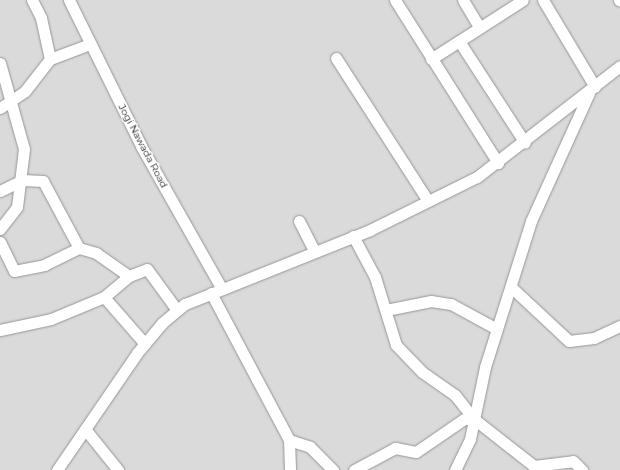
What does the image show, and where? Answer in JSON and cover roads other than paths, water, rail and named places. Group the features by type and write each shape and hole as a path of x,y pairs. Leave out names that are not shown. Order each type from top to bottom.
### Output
{"street":[{"path":"32,0 41,18 50,59"},
{"name":"Jogi Nawada Road","path":"69,0 141,146 222,289"},
{"path":"395,0 498,163"},
{"path":"463,0 479,27"},
{"path":"431,59 523,0"},
{"path":"543,0 592,89"},
{"path":"459,41 525,143"},
{"path":"0,108 25,91 50,59 90,44"},
{"path":"336,58 428,201"},
{"path":"0,63 24,149 22,180 17,207 0,229"},
{"path":"57,470 145,344 177,310 211,293 353,236 477,177 525,143 620,66"},
{"path":"455,470 470,440 497,329 531,221 592,89"},
{"path":"0,191 22,180 43,181 50,188 79,248"},
{"path":"299,221 314,251"},
{"path":"353,236 375,277 396,346 422,372 455,395 474,419 534,466 573,461 582,470"},
{"path":"0,242 11,270 19,272 44,265 79,248 96,253 129,276"},
{"path":"0,330 51,319 104,297 129,276 147,269 177,310"},
{"path":"511,286 569,341 594,338 620,326"},
{"path":"211,293 289,440 290,470"},
{"path":"104,297 145,344"},
{"path":"386,310 431,301 451,304 497,329"},
{"path":"354,470 395,448 416,452 464,419 474,419"},
{"path":"85,428 118,470"},
{"path":"289,440 310,447 333,470"}]}
